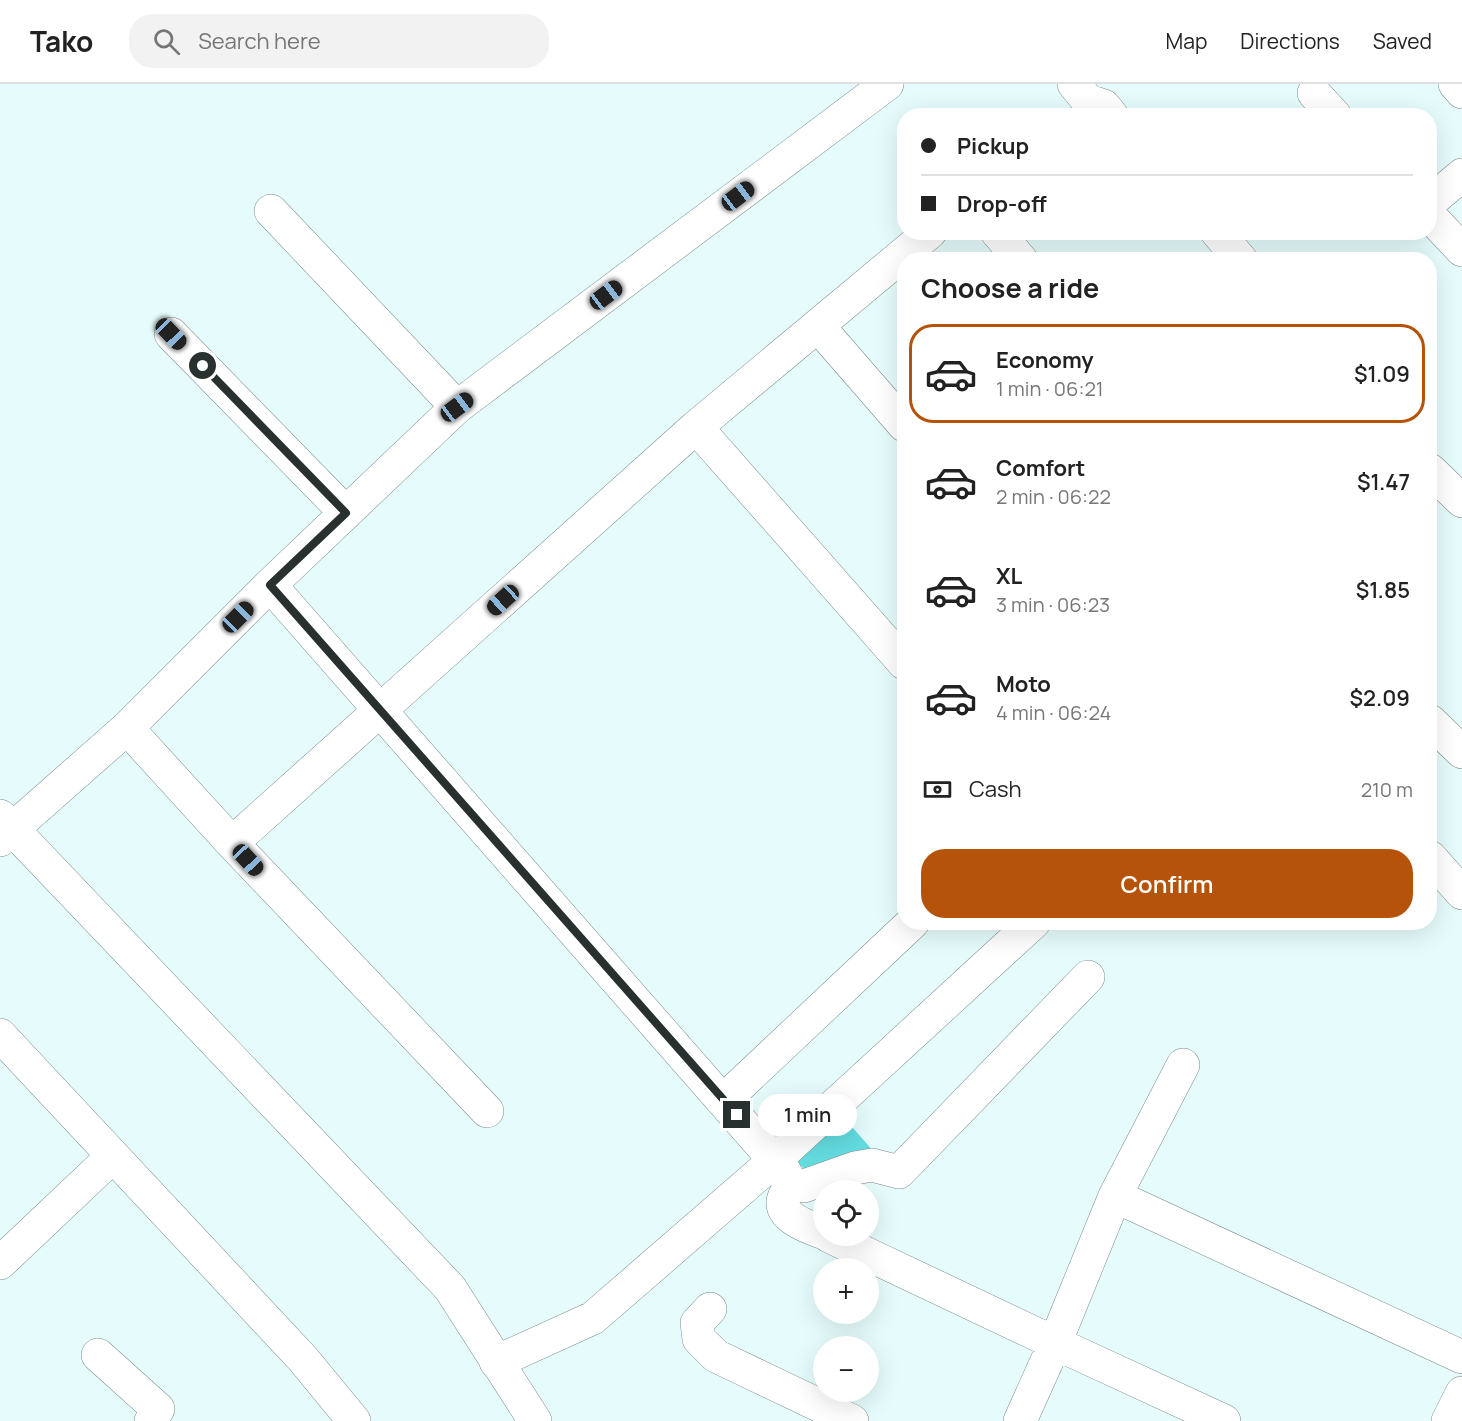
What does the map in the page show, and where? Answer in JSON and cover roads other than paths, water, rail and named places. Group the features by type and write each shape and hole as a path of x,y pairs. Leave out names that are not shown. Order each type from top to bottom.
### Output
{"street":[{"path":"535,1421 450,1288 4,828 127,728 270,585 457,407 887,84"},
{"path":"1455,84 1462,92"},
{"path":"1437,196 1462,175"},
{"path":"271,211 457,407"},
{"path":"1437,223 1462,250"},
{"path":"906,252 920,240"},
{"path":"1004,240 1014,252"},
{"path":"1224,240 1234,252"},
{"path":"232,843 696,427 897,260"},
{"path":"818,326 897,417"},
{"path":"171,334 346,513"},
{"path":"696,427 897,655"},
{"path":"1437,480 1462,501"},
{"path":"270,585 724,1100 783,1172 804,1186 855,1168 872,1166 899,1173 1088,977"},
{"path":"127,728 232,843 487,1111"},
{"path":"1437,729 1462,752"},
{"path":"1437,865 1462,892"},
{"path":"724,1100 905,930"},
{"path":"496,1362 593,1318 783,1172 1026,930"},
{"path":"2,1041 303,1359 354,1421"},
{"path":"1020,1421 1115,1196 1183,1065"},
{"path":"0,1263 113,1156"},
{"path":"783,1172 784,1209 796,1220 813,1228"},
{"path":"1115,1196 1462,1357"},
{"path":"850,1246 1224,1421"},
{"path":"710,1309 697,1323 699,1339 716,1356 852,1421"},
{"path":"98,1355 158,1409 151,1421"},
{"path":"1448,1421 1462,1393"}]}
